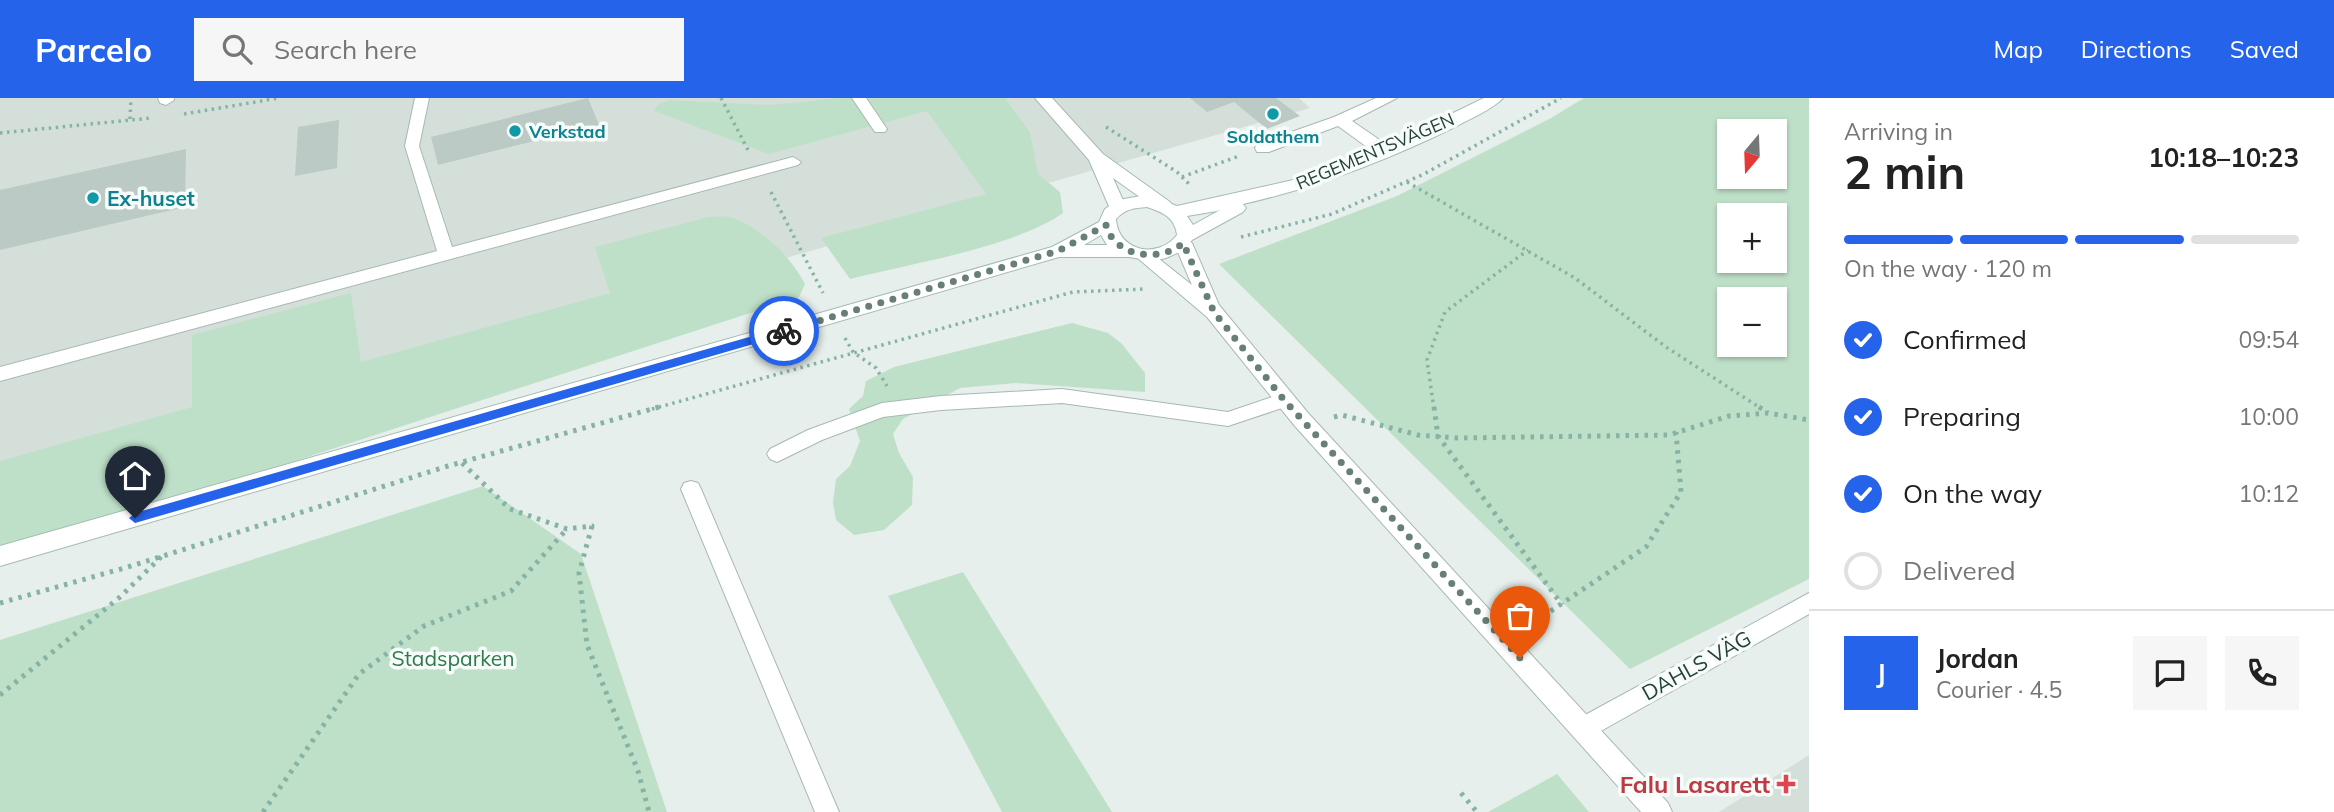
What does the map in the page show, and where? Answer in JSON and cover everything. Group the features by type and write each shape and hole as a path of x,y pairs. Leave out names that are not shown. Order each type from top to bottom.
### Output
{"main road":[{"path":"1042,98 1097,158 1169,209 1186,228 1185,239 1214,312"},
{"path":"1263,148 1340,120 1389,98"},
{"name":"REGEMENTSVÄGEN","path":"1185,239 1254,198 1384,151 1495,98"},
{"path":"1340,120 1384,151"},
{"path":"1097,158 1117,207"},
{"name":"REGEMENTSVÄGEN","path":"1169,209 1254,198"},
{"path":"1169,209 1147,201 1131,202 1110,212 1106,225 1112,239 1137,253 1214,312 1284,400 1659,812"},
{"path":"0,556 1058,251 1106,225"},
{"path":"1058,251 1167,253 1185,239"}],"lane":[{"path":"422,98 412,146 446,255"},
{"path":"859,98 880,129"},
{"path":"0,374 793,162"},
{"path":"777,454 815,435 882,410 941,403 1062,396 1228,419 1284,400"},
{"path":"691,489 827,812"},
{"name":"DAHLS VÄG","path":"1584,728 1809,603"}],"path":[{"path":"130,119 131,98"},
{"path":"175,115 279,98"},
{"path":"722,98 853,352 876,368 900,408"},
{"path":"1238,237 1332,214 1424,174 1561,98"},
{"path":"0,133 163,117"},
{"path":"1103,125 1183,178 1263,148"},
{"path":"1406,181 1575,278 1666,347 1768,413"},
{"path":"1528,250 1445,312 1427,360 1438,436 1562,605"},
{"path":"0,603 162,556 462,462 853,352 1073,292 1151,288"},
{"path":"1334,417 1342,415 1418,435 1438,436 1669,435 1729,416 1768,413 1809,420"},
{"path":"1524,628 1646,547 1681,492 1676,432"},
{"path":"462,462 510,509 567,529 592,526 579,573 587,645 638,771 649,812"},
{"path":"263,812 359,674 424,625 510,591 567,529"},
{"path":"0,695 120,597 162,556"},
{"path":"1461,793 1477,812"}],"shaded area":[{"path":"0,98 1299,98 1310,108 0,483"},
{"name":"Falu Lasarett","path":"1809,755 1809,812 1719,812"}],"green space":[{"path":"840,98 1005,98 1030,132 1038,174 1060,192 1063,213 1018,236 990,245 850,279 821,238 986,194 927,111 769,154 654,111 659,104 670,100 770,105"},
{"path":"1584,98 1809,98 1809,579 1630,669 1219,264 1397,196 1551,118"},
{"path":"708,217 733,218 747,224 776,246 805,284 799,297 237,480 0,548 0,461 192,407 192,335 351,293 361,362 610,293 595,247"},
{"path":"1072,323 1108,333 1122,344 1145,373 1145,392 1016,383 960,388 903,419 893,434 899,453 913,477 912,505 884,530 854,535 836,520 833,502 836,479 850,466 860,441 849,409 863,396 866,381 894,367"},
{"name":"Stadsparken","path":"483,486 581,554 667,812 0,812 0,640"},
{"path":"963,572 1112,812 1002,812 888,596"},
{"path":"1557,774 1589,812 1488,812"}],"building":[{"name":"Verkstad","path":"588,98 599,125 438,165 431,137"},
{"name":"Soldathem","path":"1190,98 1276,98 1300,116 1267,129 1234,102 1207,112"},
{"path":"339,120 337,168 295,176 298,127"},
{"name":"Ex-huset","path":"186,149 185,207 0,250 0,190"}],"way so far":[{"path":"784,331 1058,251 1106,225 1112,239 1120,246 1143,254 1167,253 1183,243 1214,312 1284,400 1520,658"}],"place":[{"name":"Soldathem","path":"1273,114"},
{"name":"Verkstad","path":"515,131"},
{"name":"Ex-huset","path":"93,198"},
{"name":"Falu Lasarett","path":"1786,784"}],"route":[{"path":"135,518 784,331"}]}
